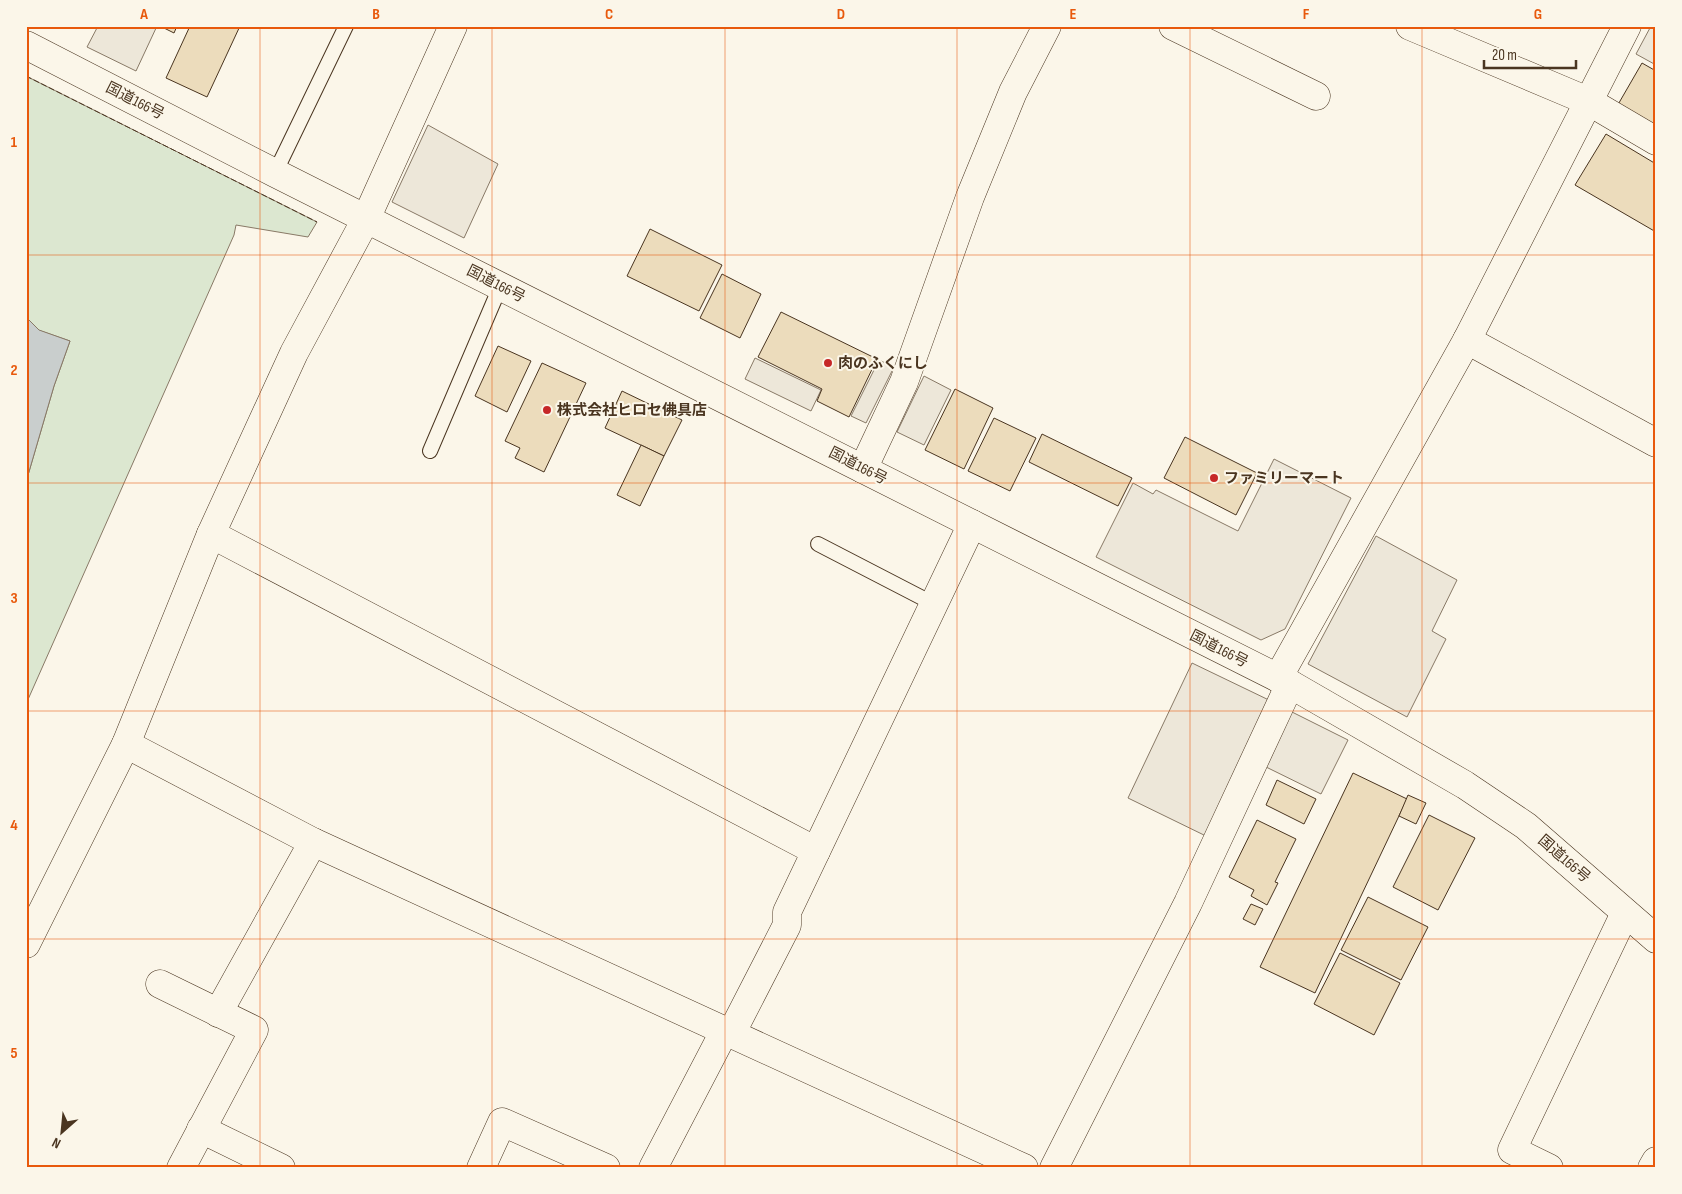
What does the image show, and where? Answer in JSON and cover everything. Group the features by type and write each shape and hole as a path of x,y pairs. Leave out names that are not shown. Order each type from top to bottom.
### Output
{"main road":[{"path":"26,944 126,744 210,534 294,353 366,219 453,26"},
{"path":"862,469 904,382 970,197 1013,92 1046,26"},
{"path":"1173,26 1316,96"},
{"path":"1410,26 1588,101 1656,141"},
{"path":"1054,1168 1188,904 1284,681 1467,340 1626,26"},
{"name":"国道166号","path":"26,46 500,287 1284,681 1465,785 1526,826 1656,939"},
{"path":"1467,340 1656,443"},
{"path":"653,1168 787,925 787,912 972,524"},
{"path":"210,534 816,851"},
{"path":"126,744 312,842 1024,1168"},
{"path":"218,1013 312,842"},
{"path":"1549,1168 1512,1150 1625,913"},
{"path":"160,984 254,1030 181,1168"},
{"path":"481,1168 502,1122 606,1168"},
{"path":"201,1129 281,1168"},
{"path":"1652,1168 1656,1160"}],"lane":[{"path":"275,173 346,26"},
{"path":"430,451 500,287"},
{"path":"818,544 934,604"}],"green space":[{"path":"26,76 317,222 308,237 236,225 234,235 26,704 26,482 54,386 70,341 38,330 26,317"}],"shaded area":[{"path":"98,26 157,26 136,71 87,47"},
{"path":"1651,26 1656,26 1656,65 1636,54"},
{"path":"428,125 498,164 464,238 392,202"},
{"path":"26,317 39,330 70,341 54,386 26,482"},
{"path":"755,358 821,390 811,411 745,379"},
{"path":"879,360 894,367 866,423 851,416"},
{"path":"924,376 951,390 924,445 897,432"},
{"path":"1274,459 1351,498 1285,629 1261,640 1096,557 1133,483 1153,494 1156,490 1238,531"},
{"path":"1376,536 1457,580 1432,631 1446,639 1407,717 1308,664"},
{"path":"1192,663 1273,702 1208,837 1128,798"},
{"path":"1290,711 1348,740 1321,794 1264,766"}],"building":[{"path":"165,26 177,26 174,33 164,28"},
{"path":"190,26 240,26 207,97 166,78"},
{"path":"1642,63 1656,71 1656,130 1616,108"},
{"path":"1606,134 1656,164 1656,232 1575,185"},
{"path":"650,229 722,265 699,311 627,276"},
{"path":"722,274 761,294 740,338 700,318"},
{"path":"781,312 877,359 849,417 817,401 822,389 758,357"},
{"path":"498,346 531,361 507,412 475,396"},
{"name":"株式会社ヒロセ佛具店","path":"542,363 586,383 544,472 515,458 520,448 505,441"},
{"path":"955,389 993,408 964,469 925,450"},
{"path":"622,391 682,420 664,456 605,428"},
{"path":"994,418 1036,438 1010,491 968,471"},
{"path":"1042,434 1132,478 1118,506 1029,462"},
{"path":"1185,437 1257,473 1236,515 1164,478"},
{"path":"641,445 664,456 640,506 617,495"},
{"path":"1353,773 1407,799 1315,993 1260,967"},
{"path":"1277,780 1316,799 1304,824 1266,805"},
{"path":"1408,795 1426,803 1416,824 1399,816"},
{"path":"1429,815 1475,838 1438,910 1393,887"},
{"path":"1257,820 1296,839 1275,882 1278,883 1267,905 1251,896 1254,890 1229,877"},
{"path":"1368,897 1428,927 1401,980 1341,950"},
{"path":"1251,904 1263,909 1255,925 1243,919"},
{"path":"1340,953 1400,983 1374,1035 1314,1004"}],"fence":[{"path":"26,76 317,222"}],"place":[{"name":"肉のふくにし","path":"828,363"},
{"name":"株式会社ヒロセ佛具店","path":"547,410"},
{"name":"ファミリーマート","path":"1214,478"}]}
